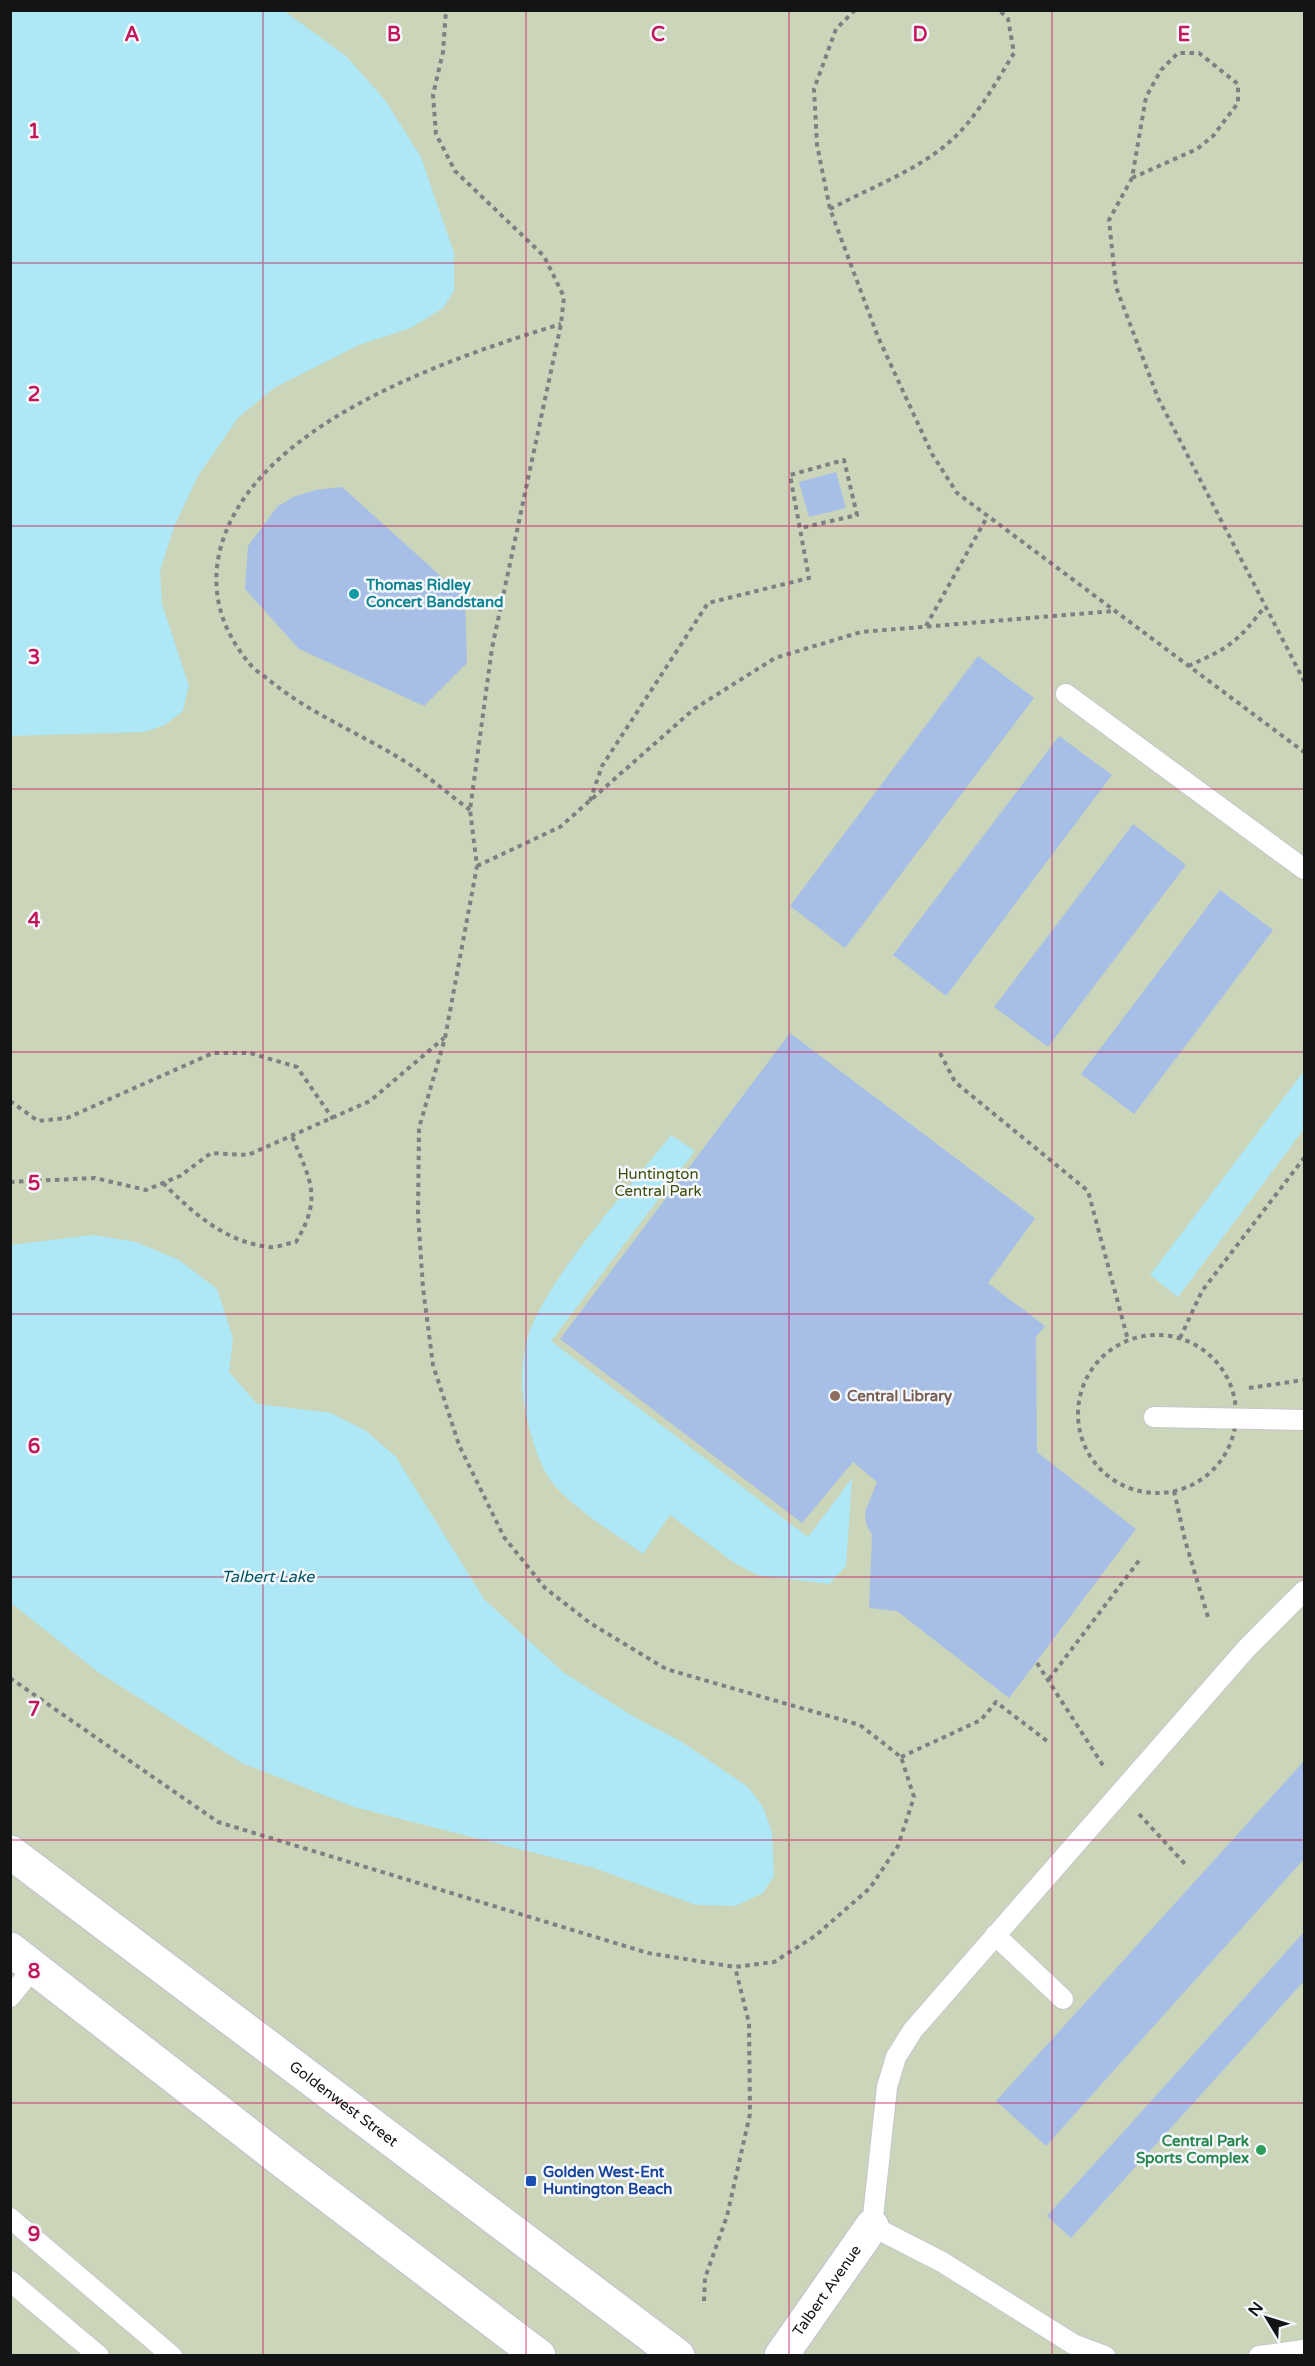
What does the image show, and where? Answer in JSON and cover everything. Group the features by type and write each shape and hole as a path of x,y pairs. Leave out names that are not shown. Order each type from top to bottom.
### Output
{"main road":[{"name":"Goldenwest Street","path":"10,1852 678,2355"},
{"path":"22,1958 285,2163 539,2355"},
{"name":"Talbert Avenue","path":"781,2355 872,2226"}],"lane":[{"path":"1066,694 1305,869"},
{"path":"1154,1417 1305,1420"},
{"path":"1105,2355 1073,2344 942,2262 872,2226 882,2121 896,2057 913,2030 1246,1649 1305,1591"},
{"path":"995,1935 1063,1999"},
{"path":"10,1997 22,1958"},
{"path":"10,2218 172,2355"},
{"path":"10,2281 99,2355"},
{"path":"1259,2355 1305,2350"}],"path":[{"path":"10,1678 218,1822 648,1953 735,1967 774,1962 815,1936 870,1888 898,1846 914,1797 901,1757 860,1725 666,1669 590,1623 545,1588 504,1537 456,1435 433,1365 423,1288 418,1214 419,1128 445,1038 477,866 470,810 492,648 561,324 564,297 544,256 455,171 436,134 433,95 443,52 446,10"},
{"path":"855,10 836,29 814,89 818,145 830,209 878,337 932,453 957,493 1305,752"},
{"path":"830,209 916,164 947,144 982,104 1014,53 1008,18 999,10"},
{"path":"1132,178 1197,150 1213,136 1238,103 1238,84 1199,54 1178,53 1161,70 1146,97 1132,178 1109,220 1116,287 1158,398 1305,681"},
{"path":"470,810 404,760 295,701 249,664 222,621 214,573 225,533 247,492 279,459 310,434 355,405 463,357 561,324"},
{"path":"590,802 602,766 708,603 809,578 790,475 844,460 857,514 801,528"},
{"path":"925,627 987,517"},
{"path":"1188,666 1220,652 1242,636 1265,606"},
{"path":"477,866 560,827 694,709 775,658 861,632 1114,611"},
{"path":"10,1182 95,1178 146,1190 180,1176 211,1153 248,1155 370,1101 445,1038"},
{"path":"10,1101 38,1121 67,1118 213,1053 250,1053 297,1066 333,1119"},
{"path":"940,1053 955,1082 1088,1191 1128,1340"},
{"path":"163,1183 193,1212 220,1232 270,1248 297,1242 309,1221 313,1188 292,1136"},
{"path":"1180,1338 1202,1292 1305,1158"},
{"path":"1233,1390 1305,1380"},
{"path":"1174,1491 1185,1540 1208,1617"},
{"path":"1049,1679 1141,1558"},
{"path":"901,1757 981,1720 996,1702 1047,1741"},
{"path":"704,2301 705,2278 727,2216 750,2114 749,2023 735,1967"}],"green space":[{"name":"Huntington Central Park","path":"11,11 1304,11 1304,2355 11,2355"}],"water":[{"path":"10,11 284,11 346,56 385,100 421,157 454,253 454,291 443,308 411,328 359,345 274,388 238,418 198,476 174,527 160,571 162,604 189,686 183,711 165,725 144,732 11,736"},
{"path":"1304,1071 1304,1129 1178,1297 1150,1275"},
{"path":"671,1135 695,1151 551,1341 808,1537 852,1478 846,1566 829,1584 757,1575 733,1562 670,1515 643,1554 586,1514 565,1496 547,1475 535,1448 525,1412 522,1389 526,1344 534,1321 548,1294 589,1236"},
{"name":"Talbert Lake","path":"92,1235 136,1242 179,1260 217,1289 233,1338 229,1372 257,1404 331,1413 366,1431 396,1457 484,1599 563,1672 634,1717 682,1742 748,1787 763,1807 772,1832 774,1876 763,1893 735,1906 696,1905 594,1868 354,1807 242,1763 98,1672 11,1603 11,1245"}],"building":[{"path":"836,472 846,508 809,517 799,482"},
{"name":"Thomas Ridley Concert Bandstand","path":"342,487 465,598 467,663 424,706 299,649 245,589 248,546 277,507 293,497 316,490"},
{"path":"978,656 1034,698 845,948 790,906"},
{"path":"1059,736 1112,775 946,996 893,955"},
{"path":"1133,824 1186,865 1048,1047 994,1007"},
{"path":"1220,890 1273,930 1134,1114 1081,1074"},
{"name":"Central Library","path":"790,1033 1035,1218 988,1283 1045,1326 1036,1337 1037,1452 1136,1529 1009,1698 897,1611 869,1608 872,1535 866,1524 865,1512 877,1482 853,1462 802,1523 560,1339"},
{"path":"1304,1761 1304,1859 1046,2146 996,2101"},
{"path":"1304,1932 1304,1981 1071,2238 1047,2216"}],"place":[{"name":"Thomas Ridley Concert Bandstand","path":"354,594"},
{"name":"Central Library","path":"835,1396"},
{"name":"Central Park Sports Complex","path":"1261,2150"},
{"name":"Golden West-Ent Huntington Beach","path":"531,2181"}]}
